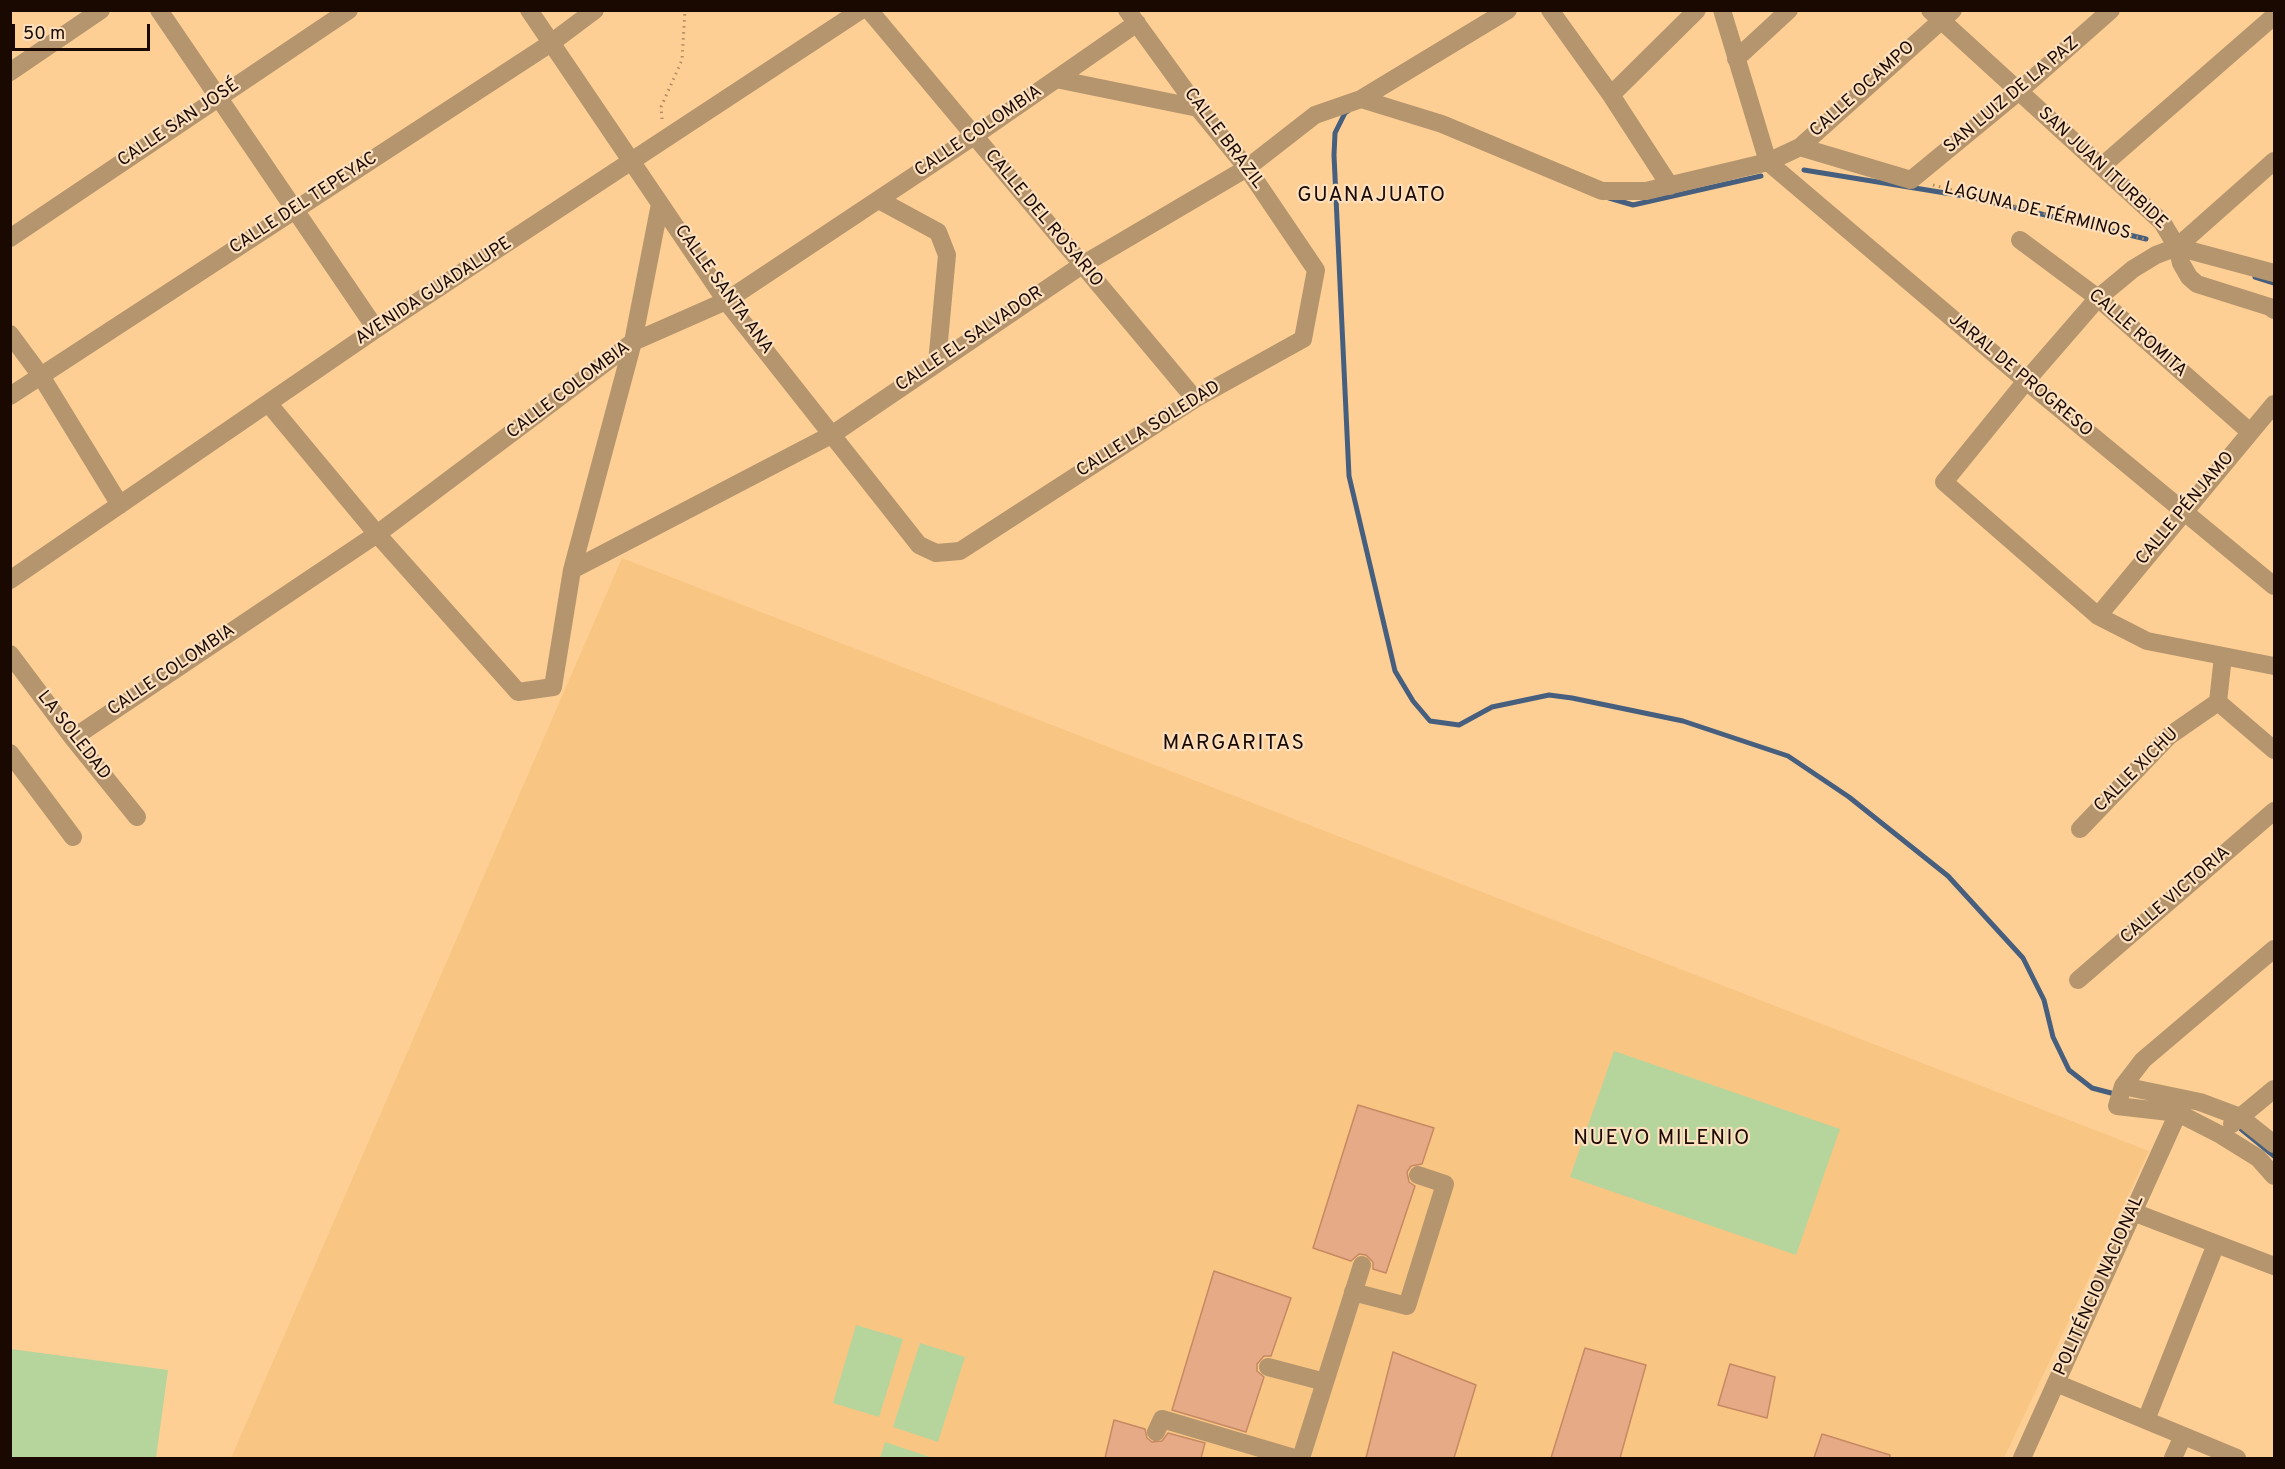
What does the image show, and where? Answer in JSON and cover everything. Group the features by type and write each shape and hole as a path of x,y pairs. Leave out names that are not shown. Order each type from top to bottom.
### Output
{"street":[{"path":"10,72 101,10"},
{"path":"159,10 376,329"},
{"name":"CALLE SAN JOSÉ","path":"10,238 348,10"},
{"name":"CALLE SANTA ANA","path":"529,10 726,301 919,545 936,553"},
{"name":"CALLE DEL TEPEYAC","path":"10,396 551,43 595,10"},
{"name":"AVENIDA GUADALUPE","path":"10,580 376,329 861,10"},
{"name":"CALLE DEL ROSARIO","path":"869,10 1195,399"},
{"name":"CALLE EL SALVADOR","path":"572,570 833,434 1082,265 1247,168 1315,115 1361,99 1508,10"},
{"path":"1550,10 1611,95 1670,186"},
{"path":"1611,95 1698,10"},
{"path":"1722,10 1768,162"},
{"path":"1736,59 1789,10"},
{"name":"SAN LUIZ DE LA PAZ","path":"1911,180 2018,92 2111,10"},
{"name":"CALLE OCAMPO","path":"1361,99 1442,124 1602,191 1646,191 1768,162 1800,147 1941,14"},
{"name":"SAN JUAN ITURBIDE","path":"1941,14 2018,92 2162,222 2177,247 2185,270 2197,284 2274,310"},
{"path":"2102,166 2274,16"},
{"name":"CALLE COLOMBIA","path":"73,738 377,534 633,342 726,301 1056,79 1132,17"},
{"name":"CALLE BRAZIL","path":"1132,17 1198,108 1247,168 1316,270"},
{"path":"1056,79 1198,108"},
{"path":"1800,147 1911,180"},
{"path":"2274,161 2177,247 2156,255 2133,269 2098,298 2026,381 1944,483 2098,616 2146,641 2274,666"},
{"name":"JARAL DE PROGRESO","path":"1768,162 2183,513 2274,586"},
{"path":"879,200 938,232 947,255 937,363"},
{"path":"268,403 377,534 518,692 553,687 572,570 633,342 660,204"},
{"name":"CALLE ROMITA","path":"2020,240 2098,298 2250,432"},
{"path":"2177,247 2274,273"},
{"name":"CALLE LA SOLEDAD","path":"936,553 960,551 1195,399 1303,339 1316,270"},
{"path":"10,334 41,376 120,505"},
{"name":"CALLE PÉNJAMO","path":"2098,616 2274,404"},
{"name":"LA SOLEDAD","path":"10,654 137,818"},
{"path":"2223,656 2218,702 2274,750"},
{"name":"CALLE XICHU","path":"2080,829 2169,736 2218,702"},
{"path":"10,753 73,837"},
{"name":"CALLE VICTORIA","path":"2079,980 2274,811"},
{"path":"2274,949 2143,1060 2123,1086 2117,1106 2178,1113 2221,1135 2258,1158 2274,1176"},
{"path":"2123,1086 2200,1102 2240,1118 2274,1144"},
{"path":"2221,1135 2274,1089"},
{"name":"POLITÉNCIO NACIONAL","path":"2022,1458 2178,1113"},
{"path":"1353,1292 1407,1306 1445,1184 1418,1175"},
{"path":"2133,1212 2274,1266"},
{"path":"2146,1420 2217,1244"},
{"path":"1300,1458 1362,1265"},
{"path":"1268,1367 1325,1382"},
{"path":"2056,1383 2237,1458"},
{"path":"1156,1432 1162,1419 1294,1458"},
{"path":"2173,1458 2183,1436"}],"path":[{"path":"664,141 661,107 682,60 685,10"},
{"name":"LAGUNA DE TÉRMINOS","path":"1911,180 2177,247"}],"shaded area":[{"path":"622,558 2149,1151 2004,1458 231,1458"}],"green space":[{"path":"1614,1051 1840,1129 1796,1255 1570,1177"},
{"path":"856,1325 903,1339 879,1417 833,1403"},
{"path":"920,1343 965,1357 938,1442 893,1427"},
{"path":"11,1349 168,1370 156,1458 11,1458"},
{"path":"885,1442 933,1458 880,1458"}],"building":[{"path":"1358,1105 1434,1128 1422,1164 1411,1166 1407,1172 1409,1182 1415,1186 1386,1273 1373,1269 1373,1262 1366,1255 1359,1254 1351,1261 1313,1248"},
{"path":"1214,1271 1291,1298 1271,1356 1264,1356 1257,1364 1257,1371 1264,1377 1246,1432 1172,1410"},
{"path":"1585,1348 1646,1365 1620,1458 1551,1458"},
{"path":"1393,1352 1476,1385 1454,1458 1366,1458"},
{"path":"1730,1364 1775,1377 1767,1418 1718,1405"},
{"path":"1114,1420 1145,1429 1147,1438 1152,1442 1162,1441 1168,1433 1205,1443 1201,1458 1105,1458"},
{"path":"1822,1434 1890,1455 1890,1458 1814,1458"}],"waterway":[{"path":"1348,111 1335,133 1334,155 1349,476 1395,671 1413,701 1430,721 1459,725 1492,707 1549,695 1572,698 1683,721 1788,756 1849,797 1948,876 2023,958 2044,1000 2053,1037 2069,1070 2092,1088 2111,1093"},
{"path":"1804,170 1970,197 2146,239"},
{"path":"1609,198 1633,205 1761,176"},
{"path":"2255,277 2274,283"},
{"path":"2241,1129 2274,1156"}],"district":[{"name":"GUANAJUATO","path":"1372,197"},
{"name":"MARGARITAS","path":"1234,745"},
{"name":"NUEVO MILENIO","path":"1662,1140"}]}
